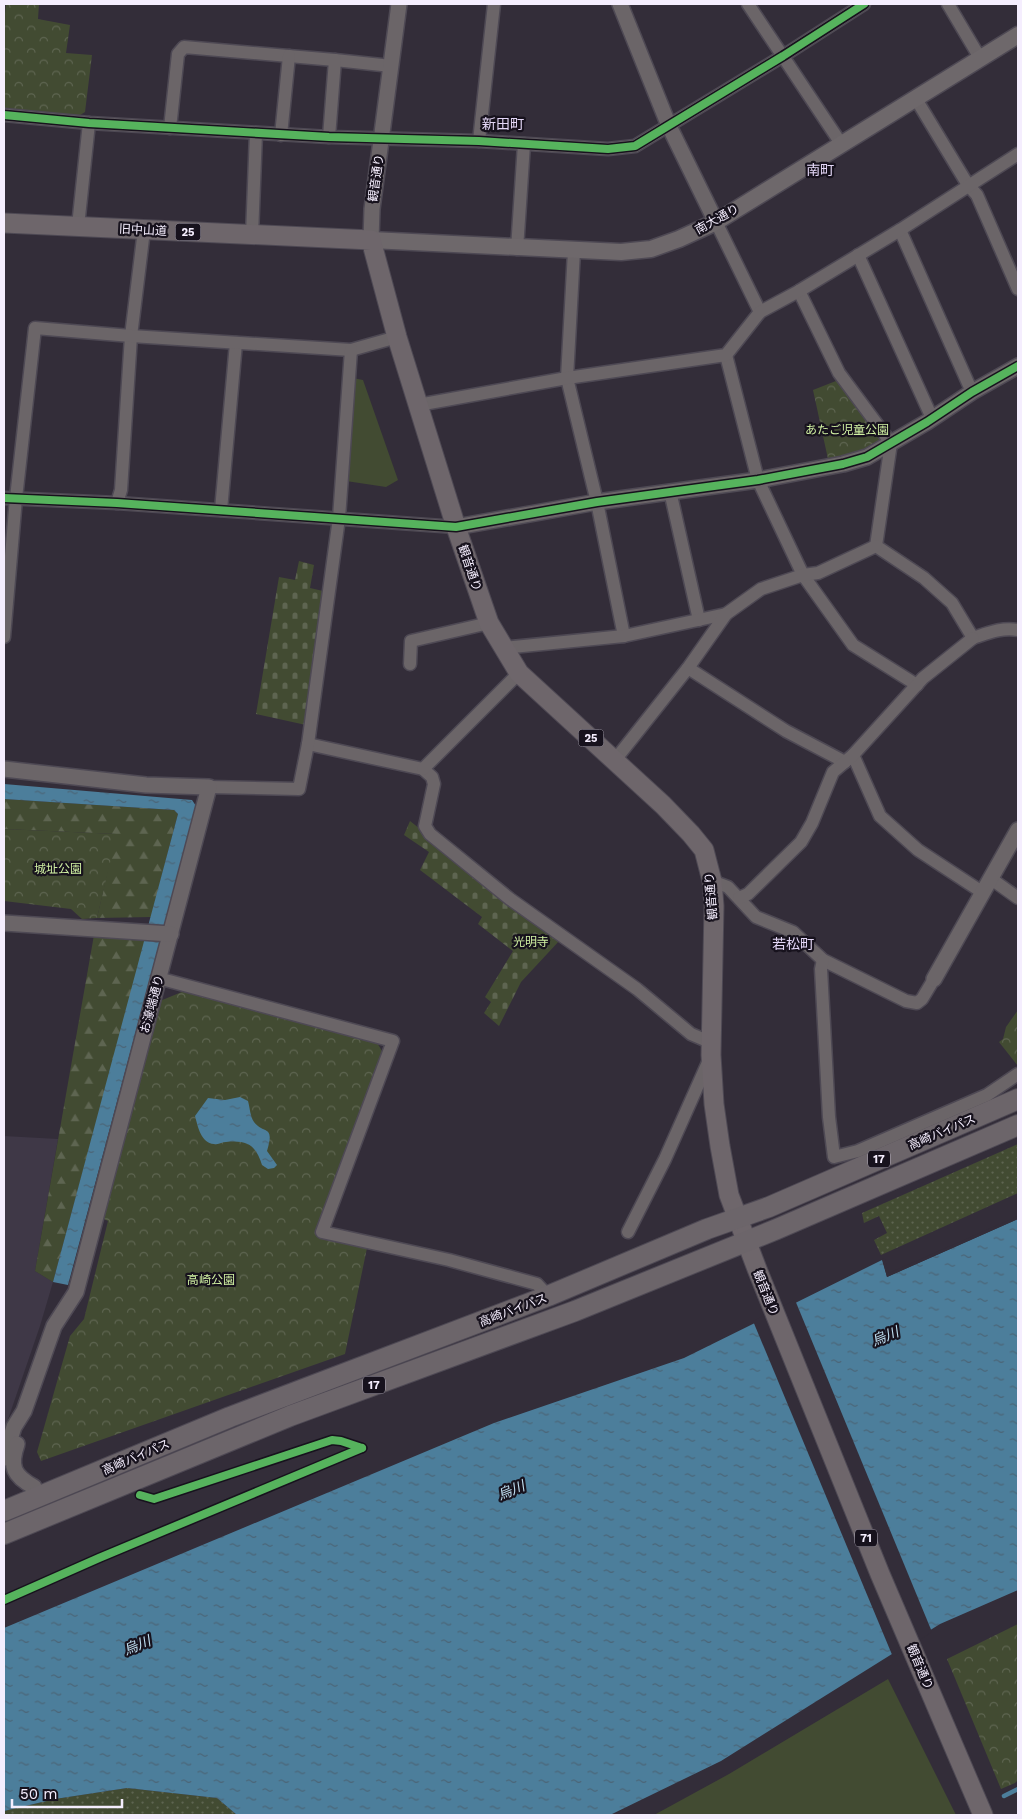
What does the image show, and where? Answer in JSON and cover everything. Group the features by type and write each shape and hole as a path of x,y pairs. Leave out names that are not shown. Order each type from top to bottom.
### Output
{"highway":[{"path":"981,1115 1018,1086"},
{"name":"高崎バイパス","path":"4,1511 93,1476 230,1417 548,1296 707,1229 768,1207 1018,1099"},
{"name":"高崎バイパス","path":"4,1534 290,1416 575,1311 750,1250 1018,1125"},
{"name":"17","path":"4,1498 94,1463 230,1417"}],"main road":[{"name":"南大通り","path":"372,240 574,251 621,252 651,249 679,239 716,222 1018,36"},
{"name":"旧中山道","path":"4,223 372,240"},
{"name":"観音通り","path":"372,240 397,337 456,527 489,623 502,648 519,673 663,805 704,850 712,881 714,906 711,1049 714,1104 729,1195 880,1574 983,1815"}],"street":[{"name":"観音通り","path":"372,240 372,209 399,4"},
{"path":"479,141 494,4"},
{"path":"620,4 669,126 760,312"},
{"path":"748,4 842,145"},
{"path":"4,115 89,123 280,135 381,140 479,141 608,150 635,146 783,56 864,4"},
{"path":"948,4 980,58"},
{"path":"170,128 178,54 184,47 391,66"},
{"path":"280,135 288,56"},
{"path":"329,137 335,60"},
{"path":"916,99 968,185 977,195 1018,289"},
{"path":"78,226 89,123"},
{"path":"252,235 256,133"},
{"path":"517,248 524,144"},
{"path":"418,405 567,378 726,355 760,312 799,291 900,230 1018,154"},
{"path":"117,504 121,490 132,336 144,230"},
{"path":"900,230 972,392"},
{"path":"574,251 567,378 597,502 624,636"},
{"path":"858,255 932,418"},
{"path":"799,291 839,373 891,443 876,546"},
{"path":"4,637 10,498 35,328 351,350 397,337"},
{"path":"221,510 236,343"},
{"path":"4,769 146,785 299,789 308,744 339,518 351,350"},
{"path":"726,355 758,480 803,574 853,645 917,685"},
{"path":"10,498 221,510 456,527 597,502 758,480 843,464 867,456 891,443 972,392 1018,366"},
{"path":"670,491 699,620"},
{"path":"615,760 688,668 726,614 761,589 803,574 818,573 876,546"},
{"path":"876,546 924,578 952,603 973,638"},
{"path":"502,648 624,636 726,614"},
{"path":"410,664 411,641 489,623"},
{"path":"739,898 748,894 801,842 812,823 833,772 849,758 917,685 973,638 995,630 1018,630"},
{"path":"688,668 786,731 849,758 880,816 918,850 982,892"},
{"path":"423,768 519,673"},
{"path":"308,744 423,768 432,777 434,784 425,826 430,834 510,899 637,989 711,1049 666,1159 628,1232"},
{"name":"お濠端通り","path":"24,1412 54,1326 76,1292 158,978 167,934 208,788"},
{"path":"712,881 728,887 756,918 793,932 823,960 910,1002 917,1003 922,999 934,979 1018,830"},
{"path":"990,878 1018,898"},
{"path":"4,923 167,934"},
{"path":"823,960 821,969 829,1117 834,1157 858,1151 987,1095 1018,1074"},
{"path":"158,978 393,1040 322,1232 448,1260 537,1284 548,1296"},
{"path":"4,1458 14,1427 24,1412"},
{"path":"24,1412 22,1428 12,1463 21,1478 34,1487"}],"shaded area":[{"path":"4,1136 58,1139 35,1271 53,1282 4,1431"}],"green space":[{"path":"6,4 39,4 38,19 70,25 66,53 92,55 85,112 77,117 4,109 4,23"},
{"path":"353,378 363,380 398,480 386,487 346,481"},
{"name":"あたご児童公園","path":"841,379 883,438 857,452 828,459 813,390"},
{"path":"299,561 314,565 310,588 323,591 306,725 256,714 279,577 295,580"},
{"path":"4,799 174,810 178,814 151,917 97,918 116,834 4,829"},
{"name":"光明寺","path":"410,821 560,940 521,982 499,1026 484,1013 491,1002 485,997 513,951 478,924 482,917 420,870 429,852 404,835"},
{"name":"城址公園","path":"4,829 117,834 97,918 82,919 71,909 4,901"},
{"path":"94,935 146,938 53,1282 35,1271"},
{"name":"高崎公園","path":"189,989 376,1041 382,1051 316,1236 367,1248 345,1354 41,1461 37,1452 70,1336 84,1319 108,1221 102,1218 160,1001"},
{"path":"1018,1010 1018,1066 999,1042 1003,1039 1006,1027"},
{"path":"1018,1144 1018,1193 881,1255 874,1240 887,1233 879,1216 864,1223 862,1213"},
{"path":"1018,1624 1018,1780 1001,1789 947,1659"},
{"path":"888,1679 956,1815 654,1815 729,1774"},
{"path":"127,1788 217,1798 237,1815 4,1815 4,1811 55,1799"}],"water":[{"path":"4,784 192,800 196,806 68,1285 53,1282 178,814 174,810 4,799"},
{"path":"240,1097 248,1101 254,1122 269,1133 267,1151 277,1165 274,1168 268,1169 262,1165 254,1148 250,1145 240,1142 210,1143 201,1134 195,1116 208,1098 225,1100"},
{"name":"烏川","path":"1018,1219 1018,1590 940,1624 721,1761 610,1815 237,1815 217,1798 127,1788 55,1799 4,1811 4,1628 494,1423 684,1358 882,1260 887,1277"}],"pier":[{"path":"1018,1216 1018,1219 887,1277 882,1258 885,1259 889,1273"},
{"path":"795,1300 932,1632 893,1657 753,1321"}],"waterway":[{"path":"1004,1796 1018,1789"}],"cycle path":[{"path":"4,115 89,123 329,137 479,141 608,149 635,146 783,56 864,4"},
{"path":"4,498 117,503 456,527 597,502 758,480 843,464 867,457 1018,366"},
{"path":"140,1495 154,1499 332,1440 362,1448"},
{"path":"4,1600 99,1558 362,1448"}],"district":[{"name":"新田町","path":"503,124"},
{"name":"南町","path":"820,170"},
{"name":"若松町","path":"793,944"}]}
